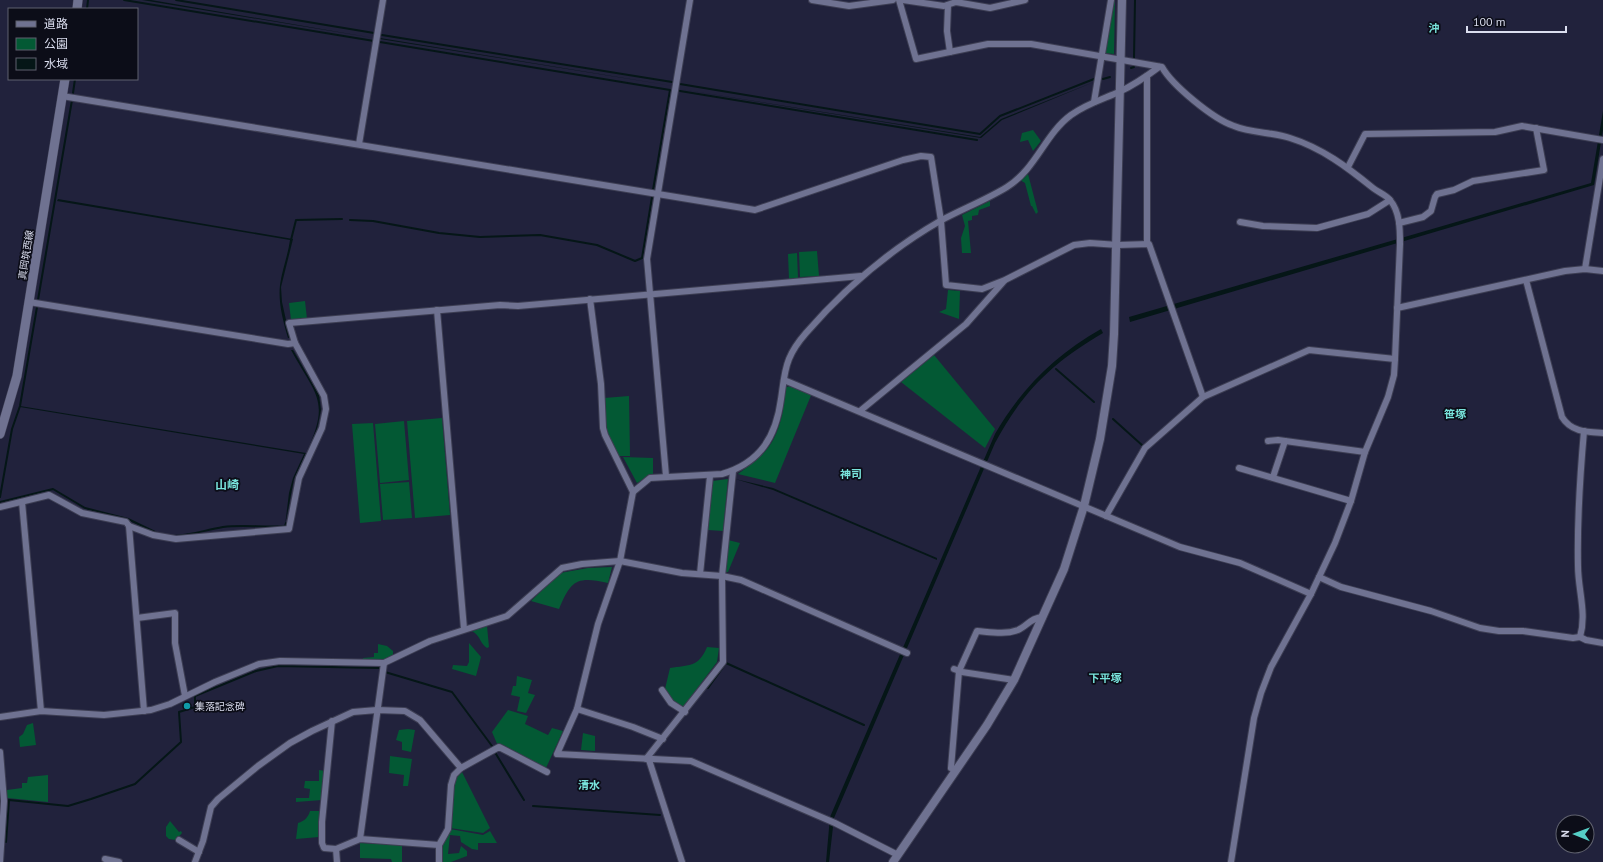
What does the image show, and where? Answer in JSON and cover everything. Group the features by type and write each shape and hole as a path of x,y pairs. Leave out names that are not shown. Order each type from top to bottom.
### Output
{"main road":[{"name":"真岡筑西線","path":"0,434 14,388 30,302 65,80"}],"street":[{"path":"359,144 383,0"},
{"path":"666,476 647,259 690,0"},
{"path":"812,0 849,6 893,0"},
{"path":"899,0 916,59 988,44 1031,44 1162,67 1167,76 1215,117 1234,126 1289,137 1316,147 1348,167 1390,200 1399,223 1400,240 1394,375 1388,397 1365,452 1351,501 1335,544 1311,594 1271,667 1259,699 1254,718 1231,862"},
{"path":"903,0 948,5 961,2 990,8 1025,0"},
{"path":"1094,102 1111,0"},
{"path":"590,298 601,384 603,428 633,492 620,561 598,624 577,709 557,754 647,760 691,761 835,823 896,859 987,725 1014,680 1064,569 1084,506 1100,439 1112,366 1118,246 1122,0"},
{"path":"948,5 947,31 950,52"},
{"path":"633,492 650,478 666,476 710,476 733,471 753,458 767,445 774,430 788,360 796,344 834,301 894,250 941,221 1008,186 1031,166 1052,133 1071,115 1094,102 1121,91 1147,76 1159,66"},
{"path":"1146,244 1147,76"},
{"path":"62,96 755,210 903,160 921,156 931,157 941,221 946,285 982,288 1005,280 1074,245 1090,243 1118,246 1150,244 1203,396"},
{"path":"1348,167 1365,134 1492,132 1522,126 1603,140"},
{"path":"1399,223 1423,217 1431,211 1437,194 1454,190 1473,181 1544,170 1536,128"},
{"path":"1585,269 1603,159"},
{"path":"1240,222 1264,226 1317,228 1368,214 1390,200"},
{"path":"1397,308 1565,271 1585,269 1603,271"},
{"path":"0,507 49,495 82,513 126,522 128,526 153,535 176,539 290,529 299,478 322,428 326,408 324,396 296,343 289,323 500,305 518,306 590,298 862,276"},
{"path":"860,411 966,324 1005,280"},
{"path":"1526,280 1562,417 1566,424 1584,431 1603,433"},
{"path":"30,302 288,344 296,343"},
{"path":"437,310 464,630"},
{"path":"1106,516 1145,448 1203,396 1309,350 1395,359"},
{"path":"784,380 1106,516 1180,546 1240,563 1311,594"},
{"path":"1580,636 1583,628 1583,613 1578,568 1578,538 1584,431"},
{"path":"1268,440 1365,452"},
{"path":"1273,477 1285,441"},
{"path":"1239,468 1351,501"},
{"path":"647,760 723,662 722,576 733,471"},
{"path":"700,574 710,476"},
{"path":"22,502 41,711"},
{"path":"128,526 144,711"},
{"path":"0,717 41,711 104,715 144,711 170,704 259,664 280,661 384,664 430,641 507,616 562,568 582,564 620,561 682,573 722,576 741,580 906,653"},
{"path":"1319,577 1341,587 1430,611 1480,628 1499,632 1523,632 1573,638 1580,636 1586,640 1603,643"},
{"path":"137,618 175,613 175,643 186,696"},
{"path":"951,768 957,670 977,631 1003,633 1018,630 1036,617 1042,617"},
{"path":"360,839 384,664"},
{"path":"957,670 1014,680"},
{"path":"662,690 671,703 685,712"},
{"path":"577,709 633,727 662,739"},
{"path":"195,862 210,808 218,799 258,766 290,743 353,712 377,710 405,712 420,720 461,768"},
{"path":"332,722 322,822 324,848 336,849 360,839 438,845"},
{"path":"439,862 438,845 448,829 451,785 454,775 461,768 499,747 547,772"},
{"path":"0,752 4,801 0,862"},
{"path":"647,760 682,862"},
{"path":"179,840 199,852"},
{"path":"336,849 337,862"},
{"path":"105,859 119,862"}],"green space":[{"path":"1113,0 1115,0 1114,54 1105,53"},
{"path":"1033,130 1041,141 1033,151 1028,140 1020,142 1022,133"},
{"path":"1028,174 1038,212 1036,214 1031,206 1025,183 1020,180"},
{"path":"990,201 990,206 979,210 978,215 972,216 972,220 968,221 971,253 962,253 961,238 965,226 962,215"},
{"path":"817,251 819,276 800,277 799,252"},
{"path":"797,253 798,278 789,279 788,254"},
{"path":"948,290 960,291 959,319 939,312 946,309"},
{"path":"305,301 307,319 291,320 289,303"},
{"path":"934,355 995,429 985,448 901,382"},
{"path":"792,386 812,393 775,483 738,474 755,461 771,443 779,426 782,415 786,387"},
{"path":"629,396 630,456 618,456 607,435 604,398"},
{"path":"442,418 450,515 415,518 407,421"},
{"path":"404,421 409,480 380,483 375,424"},
{"path":"373,423 381,521 360,523 352,424"},
{"path":"623,457 653,458 653,474 637,483"},
{"path":"728,479 723,531 708,530 712,481"},
{"path":"409,482 412,518 383,520 380,484"},
{"path":"728,540 740,543 728,572 725,572"},
{"path":"612,567 608,583 589,580 576,582 567,592 559,609 531,601 560,573 588,568"},
{"path":"487,626 489,647 487,648 472,631"},
{"path":"469,643 481,657 476,676 452,669 453,665 467,666 469,662"},
{"path":"378,644 387,646 393,651 393,657 384,662 363,661 363,658 374,657 374,653 378,653"},
{"path":"707,647 719,648 717,662 683,707 672,700 665,689 670,668 697,662 704,654"},
{"path":"517,676 532,680 528,693 535,695 526,713 517,711 520,697 511,695 513,686 516,686"},
{"path":"508,710 528,716 525,724 548,735 552,728 563,731 546,768 503,745 498,746 492,732"},
{"path":"33,723 36,745 20,747 19,737 23,734 27,725"},
{"path":"399,730 415,730 411,752 402,750 402,742 396,740"},
{"path":"583,733 595,736 595,751 581,750"},
{"path":"390,756 412,759 408,786 403,786 404,775 389,773"},
{"path":"319,770 325,771 322,800 296,802 296,798 309,798 310,789 304,788 305,781 319,781"},
{"path":"461,770 490,828 483,833 450,828 450,805 452,790 454,782"},
{"path":"48,775 48,802 7,798 7,790 22,788 22,783 27,783 28,777"},
{"path":"310,811 320,811 319,837 296,839 298,823 306,819"},
{"path":"170,821 179,832 181,831 182,833 176,840 169,839 166,836 166,827"},
{"path":"450,829 483,835 490,831 497,843 478,843 478,850 472,849 461,842 460,836 450,835 448,854 459,853 461,846 467,851 467,856 451,862 441,862 440,847"},
{"path":"360,843 402,845 402,862 392,862 391,859 360,858"}],"water":[{"path":"142,0 151,0 374,38"},
{"path":"380,38 673,86 380,39"},
{"path":"1094,82 1002,120 981,138 679,89 980,137 1001,119"},
{"path":"1603,111 1603,130 1594,185 1130,322 1129,317 1591,183"},
{"path":"58,199 293,239 281,287 282,302 290,338 288,338 280,305 280,291 281,279 290,240 57,201"},
{"path":"1101,329 1103,333 1085,344 1054,367 1040,380 1017,408 995,443 834,818 829,862 826,862 830,817 995,434 1016,402 1040,374 1069,350"},
{"path":"291,350 293,350 319,395 321,410 317,429 306,452 314,435 318,421 319,409 313,389"},
{"path":"20,406 306,453 294,479 285,526 289,493 293,478 304,454"},
{"path":"735,479 773,488 937,558 937,560 773,490"}],"waterway":[{"path":"87,8 88,0"},
{"path":"124,0 374,41"},
{"path":"176,0 374,33"},
{"path":"1134,58 1135,0"},
{"path":"382,35 672,82"},
{"path":"380,42 670,90 653,190"},
{"path":"1131,68 1134,67 1134,64"},
{"path":"1103,79 1110,77"},
{"path":"680,84 980,134 1000,116 1094,79"},
{"path":"73,93 75,80"},
{"path":"680,91 977,140"},
{"path":"38,300 72,100"},
{"path":"350,220 373,221 439,233 480,237 540,235 597,245 635,261 642,258 652,197"},
{"path":"291,240 296,220 342,219"},
{"path":"0,497 12,429 20,406 37,307"},
{"path":"1056,369 1094,402"},
{"path":"1113,419 1143,446"},
{"path":"0,502 53,489 85,508 128,519 157,533"},
{"path":"171,536 191,534 223,527 285,526 286,523"},
{"path":"708,688 726,663 864,725"},
{"path":"6,842 9,800 68,806 135,784 181,742 179,712 195,707 195,696 256,671 278,666 379,668"},
{"path":"385,672 452,692 492,746"},
{"path":"496,754 524,800"},
{"path":"533,806 660,815"}],"place":[{"name":"集落記念碑","path":"187,706"}],"district":[{"name":"沖","path":"1434,28"},
{"name":"笹塚","path":"1455,414"},
{"name":"神司","path":"851,474"},
{"name":"山崎","path":"227,484"},
{"name":"下平塚","path":"1105,678"},
{"name":"清水","path":"589,785"}]}
